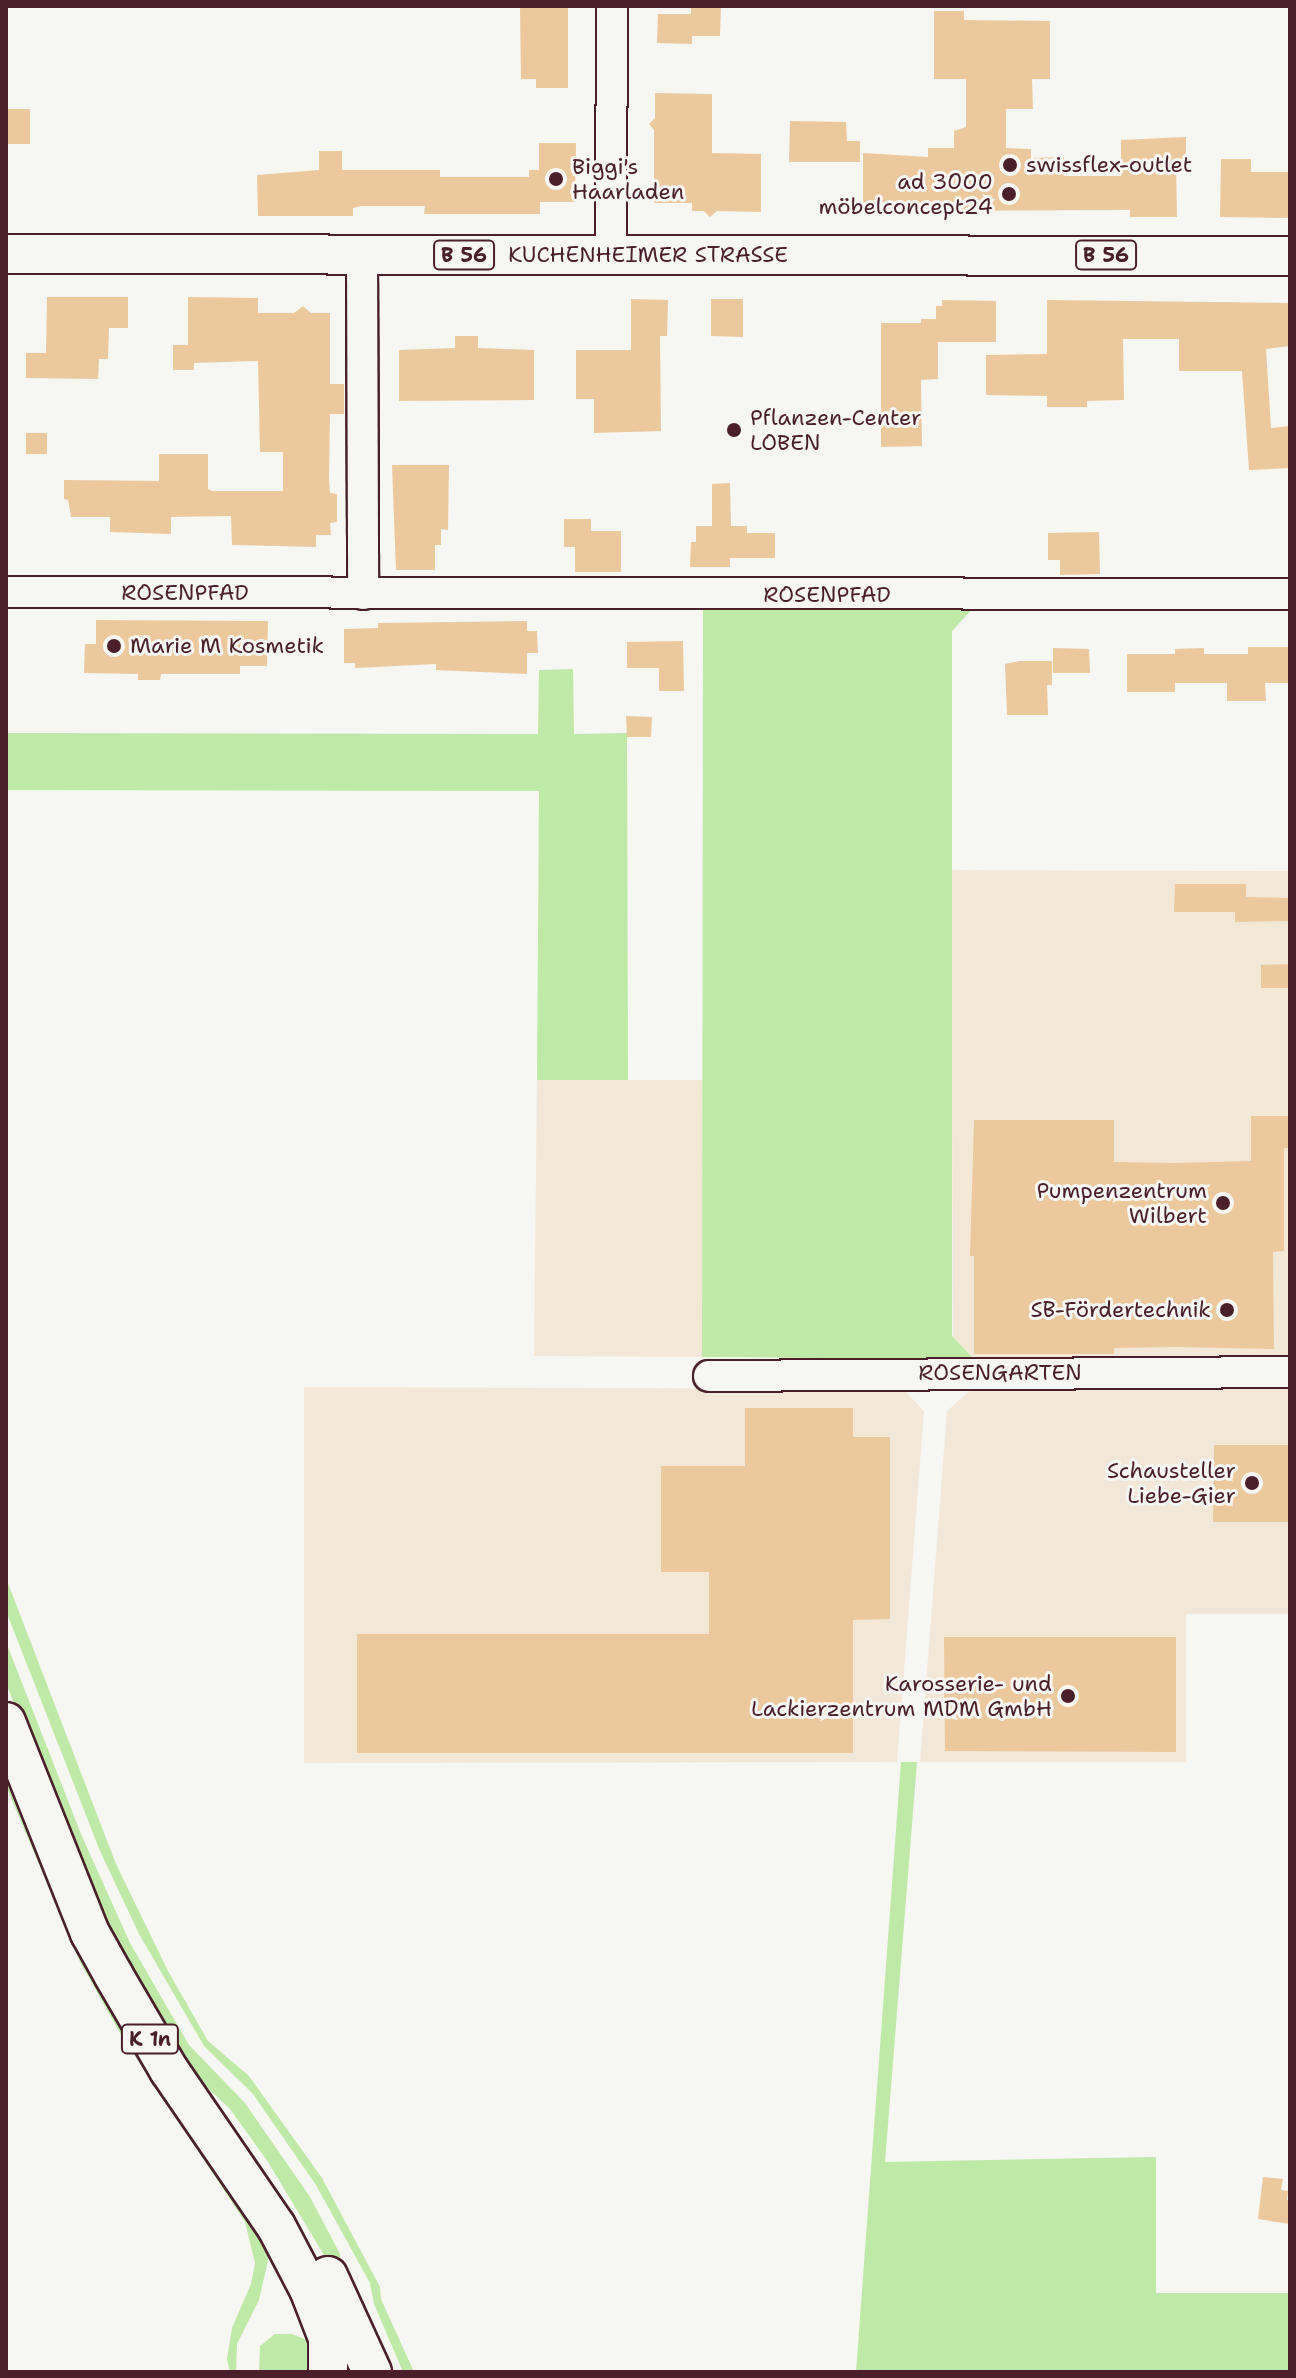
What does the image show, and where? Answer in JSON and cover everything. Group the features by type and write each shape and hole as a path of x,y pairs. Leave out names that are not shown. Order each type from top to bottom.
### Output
{"main road":[{"name":"KUCHENHEIMER STRASSE","path":"6,254 1290,256"},
{"name":"K 1n","path":"6,1722 90,1933 135,2015 276,2226 309,2289 328,2355 341,2351 348,2372"},
{"name":"K 1n","path":"181,2086 205,2095 219,2106 272,2180 324,2270 372,2372"}],"street":[{"path":"611,256 612,6"},
{"path":"362,255 363,594"},
{"name":"ROSENPFAD","path":"6,592 1290,594"},
{"name":"ROSENGARTEN","path":"709,1376 1290,1372"}],"shaded area":[{"path":"951,870 1290,871 1290,1359 974,1359 953,1337"},
{"path":"537,1080 703,1080 702,1357 534,1356"},
{"path":"304,1387 903,1389 924,1411 897,1762 304,1763"},
{"path":"973,1388 1290,1389 1290,1614 1186,1614 1186,1762 920,1762 947,1411"}],"green space":[{"path":"703,599 976,605 952,631 952,1336 974,1359 702,1357"},
{"path":"573,669 574,734 627,733 628,1080 537,1080 539,791 6,790 6,733 538,734 539,670"},
{"path":"6,1578 116,1864 168,1971 208,2041 249,2076 322,2178 380,2287 381,2299 414,2372 403,2372 374,2304 370,2283 316,2185 253,2094 204,2046 139,1934 100,1851 6,1611"},
{"path":"6,1642 81,1834 130,1943 189,2045 245,2103 310,2197 340,2254 340,2264 333,2270 268,2162 230,2109 191,2072 136,1985 82,1876 6,1683"},
{"path":"901,1762 917,1762 885,2162 1156,2157 1156,2293 1290,2293 1290,2372 856,2372"},
{"path":"6,1763 271,2247 259,2300 237,2344 236,2372 230,2372 227,2359 232,2328 251,2284 255,2263 245,2222 120,2033 80,1962 6,1786"},
{"path":"275,2334 292,2334 309,2341 321,2372 259,2372 260,2346"}],"building":[{"path":"520,6 568,6 568,88 536,88 536,79 521,79"},
{"path":"691,6 721,6 720,36 692,36 692,44 657,43 658,14 691,14"},
{"path":"934,11 964,11 964,20 1050,21 1050,79 1032,79 1033,109 1006,109 1006,148 1031,149 1031,158 1064,157 1064,176 1121,176 1121,140 1186,137 1186,160 1176,160 1177,217 1130,217 1130,210 863,211 863,153 928,157 928,148 954,148 954,131 966,127 966,79 934,79"},
{"path":"655,93 712,94 712,153 761,154 761,212 717,211 710,217 704,211 692,211 692,203 654,203 654,130 649,124 655,118"},
{"path":"6,109 30,109 30,144 6,144"},
{"path":"790,121 846,122 847,141 860,141 860,162 789,162"},
{"path":"539,143 576,143 575,202 540,202 540,214 424,214 425,206 361,206 353,208 353,216 258,216 257,175 319,170 319,151 342,151 342,170 440,170 440,177 529,177 529,170 539,170"},
{"path":"1221,159 1251,159 1251,172 1290,172 1290,218 1220,217"},
{"path":"47,297 128,297 128,328 109,328 108,359 99,359 98,379 26,378 26,353 46,353"},
{"path":"188,297 258,298 258,313 294,313 303,306 311,313 330,313 330,384 344,384 344,414 330,414 329,479 330,493 337,494 337,522 330,523 331,535 316,535 316,547 232,545 231,516 171,517 171,534 110,532 110,517 71,517 68,500 64,499 64,480 159,481 159,454 208,454 208,489 212,491 283,491 283,452 260,452 258,361 194,363 194,370 173,370 173,345 188,345"},
{"path":"631,299 668,300 667,336 660,336 661,431 594,433 594,399 576,399 576,350 631,350"},
{"path":"711,299 743,299 743,337 711,336"},
{"path":"942,300 996,301 996,342 938,342 938,379 921,380 922,446 881,447 881,323 921,323 921,319 936,319 936,306 942,306"},
{"path":"1047,300 1290,303 1290,346 1266,349 1271,428 1290,426 1290,468 1249,470 1242,371 1179,371 1179,339 1123,339 1124,400 1087,401 1087,407 1047,407 1047,396 986,395 986,355 1047,354"},
{"path":"455,336 478,336 478,348 534,350 534,400 399,401 399,350 455,348"},
{"path":"26,433 47,433 47,454 26,454"},
{"path":"392,465 449,465 448,530 441,529 441,545 435,545 435,570 396,570"},
{"path":"730,483 731,526 747,526 747,533 775,533 775,558 730,558 730,567 690,567 691,542 696,542 696,526 712,526 712,484"},
{"path":"564,519 591,519 591,531 621,531 621,572 575,572 575,547 564,547"},
{"path":"1099,532 1100,574 1060,575 1060,560 1048,560 1048,533"},
{"path":"96,620 268,621 267,666 240,666 240,674 161,674 160,680 138,680 138,674 84,673 85,644 96,644"},
{"path":"527,621 527,631 537,631 538,653 527,653 527,674 436,670 436,664 355,668 355,663 344,663 344,629 378,628 378,623"},
{"path":"683,641 684,691 659,691 659,668 627,668 627,642"},
{"path":"1248,647 1290,647 1290,683 1265,683 1266,701 1227,701 1227,683 1175,683 1175,692 1127,692 1127,654 1175,654 1175,649 1204,648 1204,654 1248,654"},
{"path":"1053,648 1089,649 1090,673 1053,673"},
{"path":"1052,661 1052,685 1047,685 1048,715 1007,715 1005,664"},
{"path":"626,716 652,717 651,737 627,737"},
{"path":"1175,884 1246,884 1246,897 1290,898 1290,921 1235,922 1235,912 1174,912"},
{"path":"1290,964 1290,988 1261,988 1261,965"},
{"path":"1251,1116 1290,1116 1290,1148 1284,1148 1284,1251 1273,1252 1274,1349 1114,1348 1114,1354 974,1354 974,1256 970,1256 974,1120 1114,1120 1114,1162 1175,1163 1251,1161"},
{"path":"745,1408 853,1408 853,1437 890,1437 890,1619 853,1620 853,1753 357,1753 357,1634 709,1634 709,1572 661,1572 661,1466 745,1466"},
{"name":"Schausteller Liebe-Gier","path":"1214,1445 1290,1445 1290,1522 1213,1522"},
{"path":"944,1637 1176,1637 1176,1752 945,1751"},
{"path":"1263,2177 1283,2179 1281,2190 1288,2191 1290,2224 1258,2219"}],"place":[{"name":"swissflex-outlet","path":"1010,165"},
{"name":"Biggi's Haarladen","path":"556,179"},
{"name":"ad 3000 möbelconcept24","path":"1009,194"},
{"name":"Pflanzen-Center LOBEN","path":"734,430"},
{"name":"Marie M Kosmetik","path":"114,646"},
{"name":"Pumpenzentrum Wilbert","path":"1223,1203"},
{"name":"SB-Fördertechnik","path":"1227,1310"},
{"name":"Schausteller Liebe-Gier","path":"1252,1483"},
{"name":"Karosserie- und Lackierzentrum MDM GmbH","path":"1068,1696"}]}
